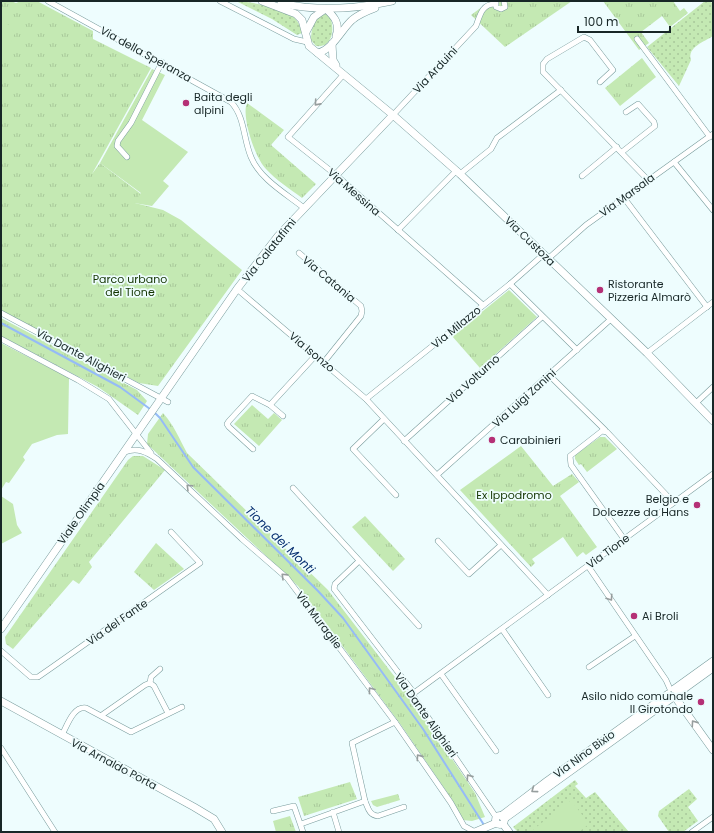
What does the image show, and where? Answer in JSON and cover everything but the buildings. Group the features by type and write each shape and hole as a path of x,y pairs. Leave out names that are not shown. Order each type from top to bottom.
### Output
{"main road":[{"path":"262,1 296,14 302,20 306,32 307,42"},
{"path":"273,1 308,8 326,9 356,8 392,1"},
{"path":"318,53 323,51 334,41 353,19 363,12 392,1"},
{"path":"306,32 318,12 326,9"},
{"name":"Via Custoza","path":"326,9 335,17 338,31 334,41 332,60 342,72"},
{"name":"Via Custoza","path":"307,42 309,46 393,115 458,173 647,353 713,421"},
{"name":"Via Calatafimi","path":"165,400 237,289 278,236 393,115"},
{"name":"Viale Olimpia","path":"1,629 147,419 165,400"},
{"name":"Via Nino Bixio","path":"475,832 500,820 673,693 713,661"},
{"name":"Via Nino Bixio","path":"673,693 713,668"},
{"path":"673,693 713,750"},
{"name":"Via Arnaldo Porta","path":"1,701 214,819 222,832"},
{"path":"500,820 510,832"}],"street":[{"name":"Via della Speranza","path":"48,1 162,62 231,102 240,114 251,157 260,172 304,208"},
{"name":"Via Custoza","path":"220,1 294,38 307,42"},
{"name":"Via Arduini","path":"393,115 476,26 480,12 490,4 496,2 497,8 502,9 505,5 504,1"},
{"path":"600,82 613,70 590,40 584,37 547,59 543,64 544,72 648,180"},
{"name":"Via Marsala","path":"546,256 586,225 711,136 637,38"},
{"path":"126,157 117,146 118,141 131,123 162,62"},
{"name":"Via Messina","path":"342,72 288,137 336,175 483,305"},
{"path":"398,230 458,173 491,149 497,138 561,90"},
{"path":"622,152 654,126 654,122 638,104 626,112"},
{"path":"582,176 617,147"},
{"path":"674,162 713,210"},
{"path":"624,198 707,306"},
{"name":"Via Catania","path":"299,254 361,306 362,311 360,316 324,362"},
{"name":"Via Milazzo","path":"366,399 546,256"},
{"path":"510,284 577,350"},
{"name":"Via Isonzo","path":"237,289 366,399 548,595"},
{"path":"647,353 713,302"},
{"name":"Via Dante Alighieri","path":"1,313 165,400"},
{"name":"Via Volturno","path":"404,441 542,317"},
{"name":"Via Luigi Zanini","path":"437,475 550,376 611,319"},
{"path":"1,339 98,392 108,399 146,448 157,459"},
{"path":"270,405 316,355"},
{"path":"550,376 605,430 673,502"},
{"path":"696,403 713,386"},
{"path":"253,449 227,424 249,398 255,397 270,405 283,416"},
{"path":"384,419 353,449 396,495"},
{"path":"605,430 599,432 572,452 569,460 624,540"},
{"name":"Via Muraglie","path":"124,452 136,449 157,459 242,539 287,578 395,722 451,803 464,826 475,832"},
{"name":"Via Tione","path":"414,693 713,474"},
{"path":"293,488 420,626"},
{"name":"Via del Fante","path":"1,651 31,677 38,677 51,668 200,563 171,532"},
{"path":"438,541 469,574 501,545"},
{"name":"Via Dante Alighieri","path":"360,561 335,584 334,589 414,693 414,697 491,810 500,820"},
{"path":"588,566 666,680 673,693"},
{"path":"502,629 548,695"},
{"path":"589,667 635,636"},
{"path":"150,683 151,677 160,669"},
{"path":"441,674 496,751"},
{"path":"150,683 154,686 168,713"},
{"path":"102,715 150,683"},
{"path":"62,735 74,713 80,708 86,708 102,715 131,732 182,707"},
{"path":"395,722 352,743 365,801 370,813 373,816 378,816 404,807"},
{"path":"1,748 55,832"},
{"path":"301,824 365,801"},
{"path":"273,811 294,806 303,832"},
{"path":"333,812 339,832"},
{"path":"692,832 713,817"}],"green space":[{"name":"Parco urbano del Tione","path":"1,1 11,1 16,3 21,1 37,1 93,31 93,39 151,68 92,174 100,163 141,194 135,203 163,210 181,220 242,270 158,386 139,383 1,311"},
{"path":"236,1 264,5 286,12 297,21 300,25 302,33 297,35 272,19"},
{"path":"490,1 572,1 505,47 471,15"},
{"path":"603,1 673,1 680,11 684,8 688,13 670,27 662,16 641,32 649,43 639,50"},
{"path":"705,1 710,1 713,4 713,36 697,45 691,52 691,60 679,86 647,47"},
{"path":"325,14 329,15 331,20 332,35 326,44 316,46 311,40 314,24 318,18"},
{"path":"1,16 15,33 1,62"},
{"path":"642,58 656,77 620,106 605,88"},
{"path":"152,69 165,75 142,120 188,152 163,181 169,186 152,206 134,203 141,193 100,163"},
{"path":"247,103 284,130 271,145 316,184 302,198 274,177 262,164 247,127"},
{"path":"509,290 537,317 480,368 452,336"},
{"path":"1,318 137,390 147,401 138,415 98,387 1,336"},
{"path":"1,343 69,378 68,434 57,435 32,444 23,457 25,460 9,483 6,482 1,490"},
{"path":"252,405 268,419 274,413 282,420 259,446 234,424"},
{"path":"163,413 174,428 187,453 328,590 411,698 475,793 485,817 472,821 463,820 451,798 401,725 298,586 147,444 148,434"},
{"path":"600,437 605,437 617,449 587,472 581,464 579,465 575,459 575,455"},
{"name":"Ex Ippodromo","path":"521,446 553,486 572,474 579,482 560,496 597,547 586,555 583,552 577,557 563,537 532,559 535,563 531,567 460,490"},
{"path":"133,456 143,456 165,470 89,562 92,567 79,584 73,580 13,649 6,644 5,637 128,460"},
{"path":"1,496 13,504 17,525 22,533 1,544"},
{"path":"365,516 405,559 393,571 352,527"},
{"path":"156,543 184,569 154,590 134,572"},
{"path":"575,780 578,784 575,786 586,798 595,792 629,832 518,832 513,827"},
{"path":"350,782 357,799 304,816 298,797"},
{"path":"689,789 697,799 688,807 698,821 683,832 669,832 658,816 659,811"},
{"path":"398,794 400,800 377,807 373,805 371,801"},
{"path":"571,800 589,824 579,832 530,832"},
{"path":"290,816 296,832 276,832 273,821"}],"waterway":[{"name":"Tione dei Monti","path":"1,323 120,387 150,409"},
{"name":"Tione dei Monti","path":"154,412 160,418 193,467 318,591 343,618 423,729 484,825"}],"place":[{"name":"Baita degli alpini","path":"186,103"},
{"name":"Ristorante Pizzeria Almarò","path":"600,290"},
{"name":"Carabinieri","path":"492,440"},
{"name":"Belgio e Dolcezze da Hans","path":"697,505"},
{"name":"Ai Broli","path":"634,616"},
{"name":"Asilo nido comunale Il Girotondo","path":"701,702"}]}
